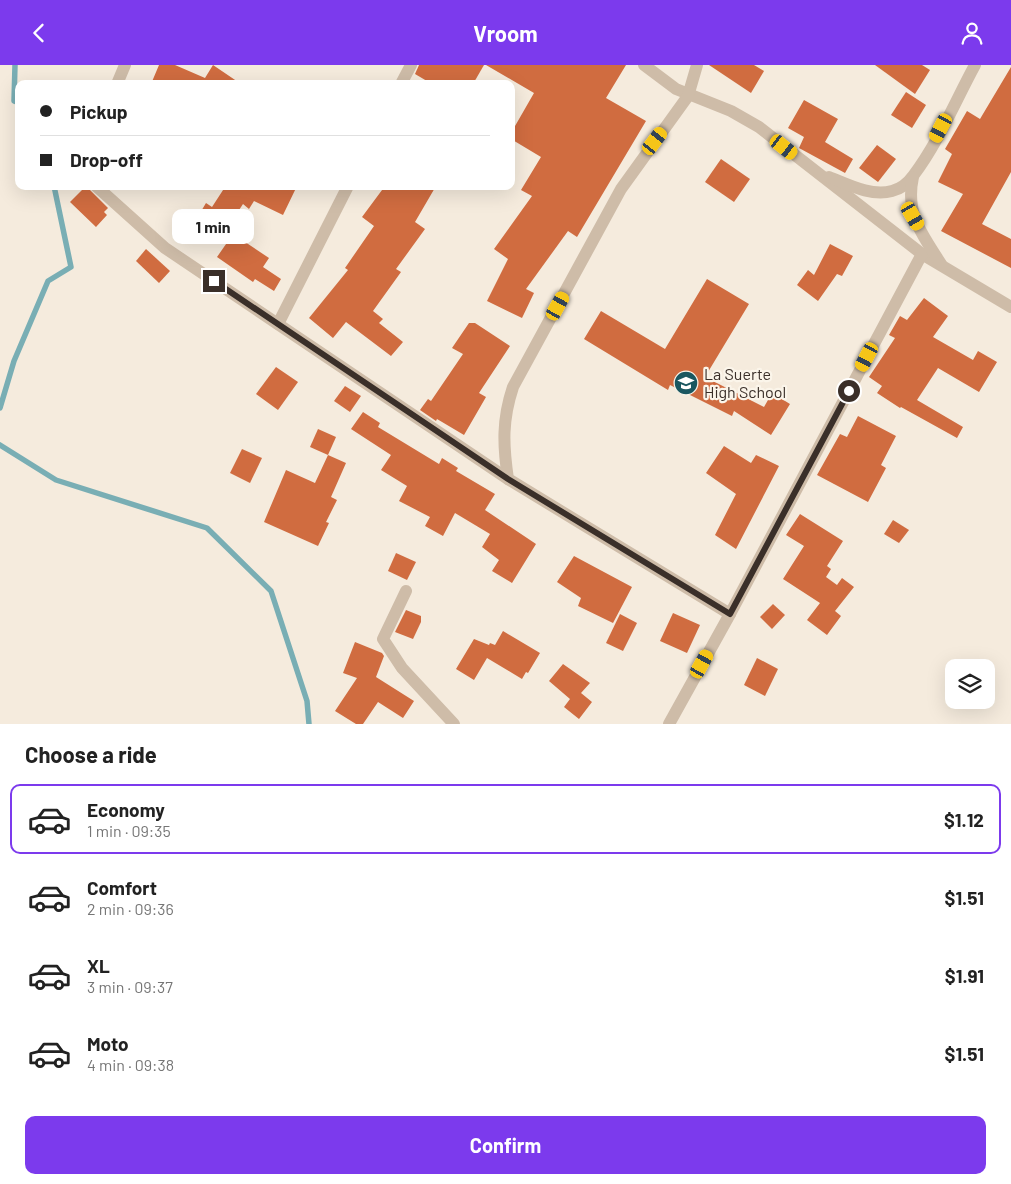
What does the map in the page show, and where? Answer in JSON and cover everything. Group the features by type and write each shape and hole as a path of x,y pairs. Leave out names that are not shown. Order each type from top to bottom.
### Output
{"street":[{"path":"118,80 126,65"},
{"path":"403,80 410,65"},
{"path":"508,479 503,447 506,408 521,369 549,323 621,189 688,95 697,65"},
{"path":"817,173 868,191 890,192 901,188 912,177 975,65"},
{"path":"651,67 668,84 688,95 731,111 759,127 922,254 1011,307"},
{"path":"912,177 909,193 913,216 944,268"},
{"path":"100,190 165,248 508,479 730,614"},
{"path":"278,324 346,190"},
{"path":"669,724 730,614 922,254"},
{"path":"406,591 383,639 402,668 454,724"}],"building":[{"path":"159,65 175,65 205,78 213,65 235,80 153,80"},
{"path":"419,65 484,65 475,80 425,80 415,74"},
{"path":"486,65 626,65 606,98 646,121 577,237 568,231 526,289 534,293 522,318 487,301 508,259 494,249 532,196 521,190 541,157 515,141 515,126 534,93 515,82 515,80 512,80"},
{"path":"709,65 754,65 764,71 751,93"},
{"path":"875,65 922,65 930,70 915,94"},
{"path":"1011,67 1011,172 982,224 1011,239 1011,268 941,231 963,194 938,182 952,154 945,149 967,111 980,119"},
{"path":"906,92 926,105 912,128 891,115"},
{"path":"804,100 838,119 825,142 853,159 845,173 799,148 804,137 788,128"},
{"path":"877,145 896,159 878,182 859,168"},
{"path":"721,159 750,179 734,202 705,182"},
{"path":"82,190 90,190 108,208 104,212 107,215 96,227 70,202"},
{"path":"223,190 295,190 283,215 254,201 249,209 243,204 220,239 194,223 206,203 212,207"},
{"path":"382,190 434,190 415,222 425,229 396,269 401,272 373,311 383,319 379,323 403,342 391,356 346,322 333,338 309,318 348,270 345,268 374,226 362,217"},
{"path":"233,234 269,258 263,267 281,279 274,291 255,279 253,282 217,257"},
{"path":"830,244 853,256 842,276 837,274 818,301 797,285 808,270 814,275"},
{"path":"146,249 170,271 159,283 136,261"},
{"path":"707,279 749,304 705,377 764,407 772,393 790,404 771,435 734,411 732,416 670,385 668,390 584,339 601,311 665,349"},
{"path":"924,298 948,316 933,337 973,360 978,351 997,362 979,392 938,368 917,400 963,427 957,438 900,408 877,393 882,386 869,377 895,338 889,335 900,316 907,320"},
{"path":"469,323 475,323 510,346 479,393 486,397 464,435 437,419 436,421 420,410 428,399 431,401 463,354 452,348"},
{"path":"276,367 298,382 278,410 256,394"},
{"path":"345,386 361,396 350,412 334,401"},
{"path":"363,412 380,423 378,427 439,464 442,458 458,468 456,471 495,494 485,510 536,544 512,583 492,571 499,560 482,547 490,534 455,513 443,536 425,526 430,517 399,501 407,486 381,470 391,455 351,429"},
{"path":"858,416 896,436 881,465 886,468 868,502 817,475 840,434 847,437"},
{"path":"318,429 336,437 328,455 310,447"},
{"path":"724,446 751,463 756,455 779,466 736,549 715,535 736,494 706,473"},
{"path":"242,449 262,458 250,483 230,473"},
{"path":"328,455 346,463 331,497 337,500 326,522 329,523 318,546 264,522 286,470 315,483"},
{"path":"800,514 843,541 827,566 831,569 826,577 837,585 842,578 854,587 835,611 841,616 827,635 807,620 820,603 783,579 804,546 786,535"},
{"path":"893,520 909,530 899,543 884,534"},
{"path":"396,553 416,562 407,580 388,571"},
{"path":"574,556 632,587 613,623 578,606 581,598 557,582"},
{"path":"773,604 785,615 772,629 760,617"},
{"path":"406,610 421,616 421,622 413,639 395,632"},
{"path":"673,613 700,625 687,653 660,641"},
{"path":"620,614 637,623 623,651 606,643"},
{"path":"503,631 540,653 528,673 526,672 522,679 487,658 474,680 456,669 474,639 489,645 490,643 495,645"},
{"path":"355,642 382,653 384,656 376,677 414,701 403,718 378,702 363,724 356,724 335,711 357,678 343,673"},
{"path":"757,658 778,669 765,696 744,685"},
{"path":"563,664 590,683 581,693 592,702 579,719 564,707 570,699 549,681"}],"waterway":[{"path":"15,65 15,101"},
{"path":"0,408 14,361 48,281 71,267 55,190"},
{"path":"0,445 56,480 207,528 271,591 307,701 309,724"}],"place":[{"name":"La Suerte High School","path":"686,383"}],"route":[{"path":"214,281 508,479 730,614 849,391"}]}
